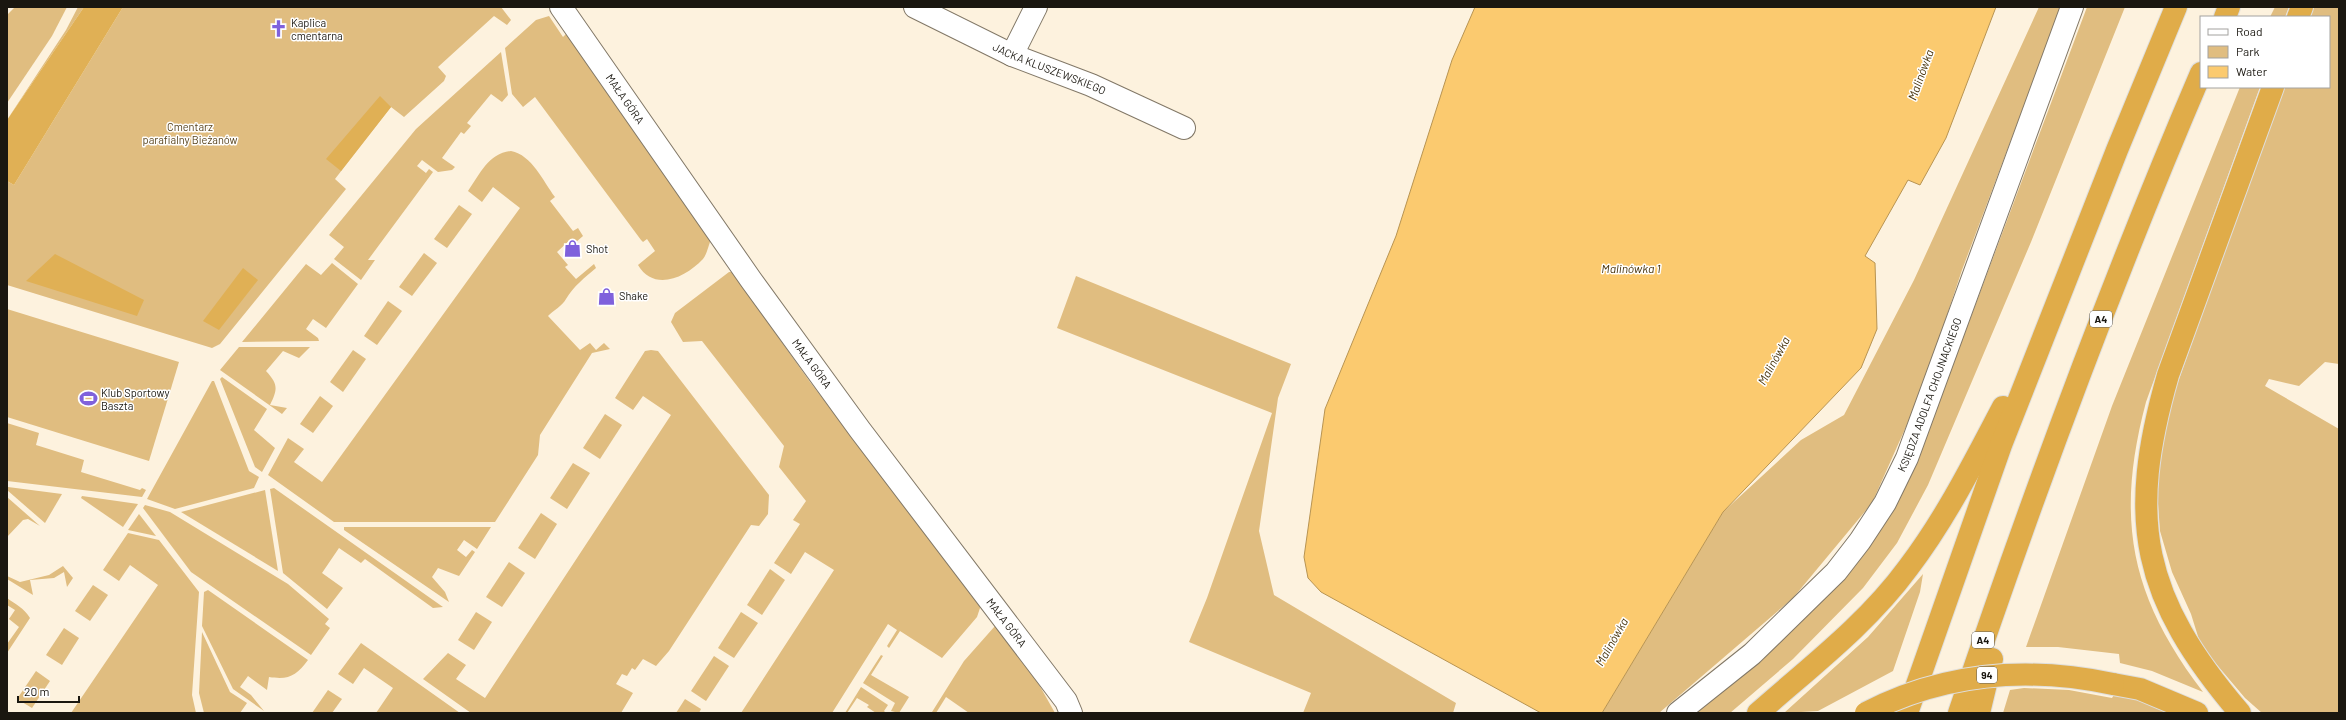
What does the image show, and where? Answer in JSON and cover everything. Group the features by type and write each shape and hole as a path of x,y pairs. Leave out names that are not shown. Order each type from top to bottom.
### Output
{"highway":[{"path":"1907,713 2001,445 2047,324 2176,7"},
{"path":"2226,16 2230,7"},
{"name":"A4","path":"1958,713 2008,567 2090,346 2200,75"},
{"path":"2240,713 2199,662 2165,603 2154,571 2148,539 2146,473 2154,422 2168,375 2273,88"},
{"path":"1758,713 1844,637 1878,604 1908,569 1940,523 2047,324"},
{"path":"1979,713 1996,638 2008,567"},
{"name":"94","path":"1866,713 1933,687 1990,675 2047,673 2140,689 2197,713"}],"street":[{"name":"MAŁA GÓRA","path":"561,7 756,286 905,492 1066,701 1071,713"},
{"name":"JACKA KLUSZEWSKIEGO","path":"915,7 1012,55 1091,85 1184,128"},
{"path":"1012,55 1036,7"},
{"name":"KSIĘDZA ADOLFA CHOJNACKIEGO","path":"1678,713 1752,654 1836,572 1860,541 1885,503 1907,458 2072,7"}],"green space":[{"path":"15,7 67,7 52,36 7,103 7,15"},
{"path":"78,7 84,7 7,120 66,30"},
{"name":"Cmentarz parafialny Bieżanów","path":"123,7 501,7 511,20 507,25 494,16 438,67 446,76 444,81 404,117 391,107 335,179 346,189 220,344 212,348 7,285 7,181 14,185"},
{"path":"2039,7 2061,7 1962,270 1921,393 1872,503 1793,598 1659,713 1602,713 1723,512 1801,440 1844,415 1914,280"},
{"path":"2087,7 2125,7 2031,242 1928,485 1897,543 1863,588 1793,659 1730,713 1691,713 1829,594 1866,552 1897,502 1960,346"},
{"path":"2275,7 2289,7 2285,16 2270,16"},
{"path":"2312,7 2339,7 2339,364 2325,362 2299,386 2269,379 2265,386 2339,429 2339,713 2262,713 2245,698 2201,646 2191,614 2172,572 2160,531 2157,490 2161,444 2173,396 2283,88 2330,88 2330,16 2309,16"},
{"path":"549,16 563,37 567,33 711,239 703,259 688,272 670,279 661,280 652,278 645,273 638,265 655,251 647,239 643,242 641,240 535,97 523,107 512,94 505,48 536,20"},
{"path":"501,52 508,95 502,102 491,94 467,123 471,126 464,134 461,132 442,158 455,167 452,170 438,172 422,160 417,166 426,173 429,169 433,172 368,260 375,260 361,280 334,259 344,247 329,235 416,129"},
{"path":"2240,88 2260,88 2146,402 2137,444 2132,483 2131,520 2136,555 2145,589 2159,623 2178,657 2203,692 2152,671 2120,663 2119,654 2058,647 2026,647 2112,406"},
{"path":"511,151 518,153 531,163 555,197 550,201 573,231 578,228 583,236 575,243 571,239 557,252 568,265 565,267 576,279 594,264 596,268 572,290 563,303 548,316 580,350 590,343 596,350 604,343 610,349 592,353 540,435 538,455 495,522 334,522 268,475 288,438 304,449 294,462 322,482 520,208 493,187 482,202 468,191 481,171 491,160 503,153"},
{"path":"459,205 472,214 447,248 434,239"},
{"path":"424,253 437,263 412,296 399,287"},
{"path":"332,263 358,284 326,328 313,319 306,329 318,338 319,341 242,342 306,264 321,275"},
{"path":"729,272 732,272 810,382 981,605 977,617 942,658 900,631 889,648 887,646 897,630 888,624 832,713 741,713 834,570 805,552 791,574 774,563 800,524 793,520 806,501 779,467 784,446 702,341 683,342 671,322 675,313"},
{"path":"1076,276 1291,364 1278,398 1259,531 1274,595 1456,703 1453,713 1303,713 1311,693 1189,642 1207,598 1272,413 1057,328"},
{"path":"388,301 402,311 377,345 364,336"},
{"name":"Klub Sportowy Baszta","path":"7,309 179,362 149,461 7,417"},
{"path":"239,347 310,347 299,358 283,351 266,371 275,383 276,387 270,405 287,408 282,414 220,370"},
{"path":"353,350 366,359 343,392 330,382"},
{"path":"645,351 658,351 769,495 768,514 759,526 751,525 669,651 656,666 643,659 635,670 632,668 627,676 622,674 616,684 633,693 621,713 471,713 423,679 448,653 466,665 456,679 485,698 671,415 643,396 633,410 615,398"},
{"path":"222,377 267,409 254,430 275,448 262,472 255,467 220,379"},
{"path":"212,381 214,381 249,471 259,477 254,488 175,509 147,499"},
{"path":"320,396 333,406 313,433 300,424"},
{"path":"605,414 622,425 600,459 583,448"},
{"path":"7,423 39,433 36,445 84,460 81,472 140,490 142,488 146,490 142,497 7,481"},
{"path":"573,463 590,473 567,509 550,498"},
{"path":"8,487 62,494 45,523 7,490"},
{"path":"274,488 443,607 433,608 365,559 361,563 339,548 322,573 343,588 327,609 283,573 270,489"},
{"path":"265,490 278,571 181,512"},
{"path":"82,496 138,504 123,527 81,498"},
{"path":"7,497 40,526 28,519 23,520 7,537"},
{"path":"145,505 170,512 288,584 329,619 325,624 330,628 311,655 191,572 143,508"},
{"path":"541,513 557,524 535,559 518,548"},
{"path":"139,514 156,536 128,530"},
{"path":"344,527 491,527 477,549 464,540 457,550 466,557 472,550 475,552 459,576 438,568 432,577 445,592 449,602 344,530"},
{"path":"128,533 159,540 199,592 192,695 196,713 71,713 158,585 130,565 119,581 103,570"},
{"path":"509,562 525,573 502,607 486,597"},
{"path":"63,566 73,578 67,587 64,572 54,578 30,580 33,595 7,579 7,576 20,582 49,575"},
{"path":"770,569 785,580 762,615 747,605"},
{"path":"1923,574 1920,592 1893,671 1818,711 1784,713 1868,637"},
{"path":"93,585 108,595 90,621 75,611"},
{"path":"208,590 308,660 300,670 292,676 282,678 269,677 267,690 248,676 240,687 251,695 264,711 233,689 202,626 204,592"},
{"path":"7,598 22,609 30,618 7,653 7,644 19,627 9,619 15,610 7,605"},
{"path":"476,612 492,622 474,650 458,640"},
{"path":"741,612 758,623 734,658 718,648"},
{"path":"995,626 1037,681 1055,713 969,713 946,697 936,713 932,712 964,661"},
{"path":"64,628 79,638 62,665 46,655"},
{"path":"202,632 230,692 247,703 240,713 204,713 199,693"},
{"path":"361,643 460,713 376,713 393,688 364,668 353,684 338,674"},
{"path":"881,655 883,656 871,675 909,697 899,713 891,711 895,703 863,683"},
{"path":"714,656 729,666 706,701 691,691"},
{"path":"36,671 50,681 32,708 17,699"},
{"path":"861,687 888,705 884,711 886,713 876,713 867,707 869,705 857,698 847,713 845,713"},
{"path":"2024,688 2069,690 2112,698 2115,693 2176,713 2003,713 2010,690"},
{"path":"328,690 342,699 332,713 312,713"},
{"path":"685,699 701,709 699,713 676,713"}],"shaded area":[{"path":"84,7 123,7 14,185 7,181 7,120"},
{"path":"380,96 391,107 341,171 326,159"},
{"path":"55,254 144,300 137,316 26,281"},
{"path":"243,268 258,280 219,330 203,321"}],"water":[{"name":"Malinówka 1","path":"1475,7 1996,7 1946,138 1920,185 1908,180 1865,256 1875,263 1877,329 1861,368 1723,512 1602,713 1541,713 1321,592 1308,578 1304,557 1325,409 1396,236 1452,60"}],"place":[{"name":"Kaplica cmentarna","path":"278,29"},
{"name":"Shot","path":"573,249"},
{"name":"Shake","path":"606,296"},
{"name":"Klub Sportowy Baszta","path":"88,399"}],"water label":[{"name":"Malinówka","path":"1921,75"},
{"name":"Malinówka","path":"1774,361"},
{"name":"Malinówka","path":"1612,642"}]}
